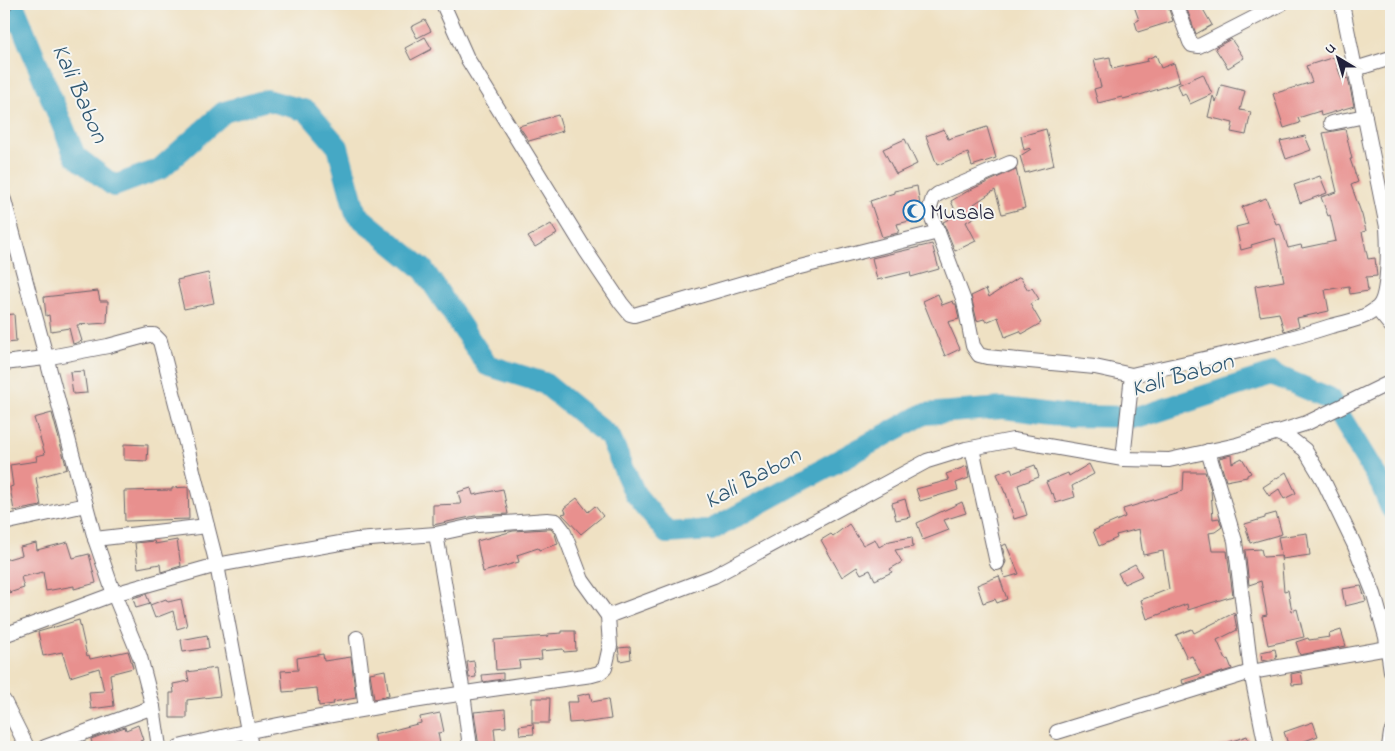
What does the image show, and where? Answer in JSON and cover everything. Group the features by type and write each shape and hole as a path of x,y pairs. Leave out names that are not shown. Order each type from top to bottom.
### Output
{"street":[{"path":"443,4 467,58 552,197 630,314 634,315 784,271 938,232"},
{"path":"1176,4 1190,42 1195,46 1199,46 1281,4"},
{"path":"1010,163 938,194 933,198 929,211 964,301 972,346 979,355 1095,367 1131,380 1286,340 1361,317 1377,308 1383,298 1388,258 1387,227 1342,4"},
{"path":"1355,69 1391,58"},
{"path":"1331,123 1365,116"},
{"path":"4,205 95,539 114,594 140,657 153,707 159,747"},
{"path":"1377,308 1391,326"},
{"path":"4,363 45,358 108,346 149,335 157,337 160,341 217,565 251,747"},
{"path":"1123,453 1131,380"},
{"path":"608,616 714,576 927,461 972,448 1013,440 1169,460 1237,445 1307,423 1391,382"},
{"path":"1275,432 1292,439 1305,450 1323,480 1354,544 1374,594 1388,648 1391,671"},
{"path":"972,448 997,563"},
{"path":"1208,451 1236,541 1251,672 1266,747"},
{"path":"4,522 86,505"},
{"path":"4,635 114,594 217,565 357,540 436,534 477,525 556,520 563,530 582,580 608,616 610,646 605,668 599,673 366,709 248,730 179,747"},
{"path":"95,539 207,526"},
{"path":"436,534 463,693 470,747"},
{"path":"357,638 366,709"},
{"path":"1057,732 1251,672 1388,648"},
{"path":"4,701 27,747"},
{"path":"45,747 153,707"},
{"path":"1389,747 1391,733"}],"building":[{"path":"1141,4 1167,4 1173,21 1138,32 1135,22 1139,20 1134,6"},
{"path":"1185,4 1200,4 1212,25 1196,34"},
{"path":"425,20 431,31 417,38 411,27"},
{"path":"425,37 432,49 411,60 405,48"},
{"path":"1231,39 1244,58 1228,68 1215,48"},
{"path":"1156,55 1161,68 1174,63 1180,82 1143,94 1098,103 1094,89 1101,87 1094,60 1110,57 1112,69 1148,61 1147,59"},
{"path":"1334,57 1342,80 1348,78 1354,106 1321,116 1320,111 1298,118 1300,123 1284,128 1273,94 1312,82 1306,66"},
{"path":"1203,74 1212,94 1190,104 1185,93 1182,95 1178,85"},
{"path":"1221,85 1245,91 1240,110 1251,112 1246,135 1231,132 1233,123 1208,117 1213,96 1216,102"},
{"path":"558,115 563,131 529,141 519,126"},
{"path":"987,127 996,158 972,166 968,153 937,165 926,136 944,129 948,139"},
{"path":"1046,129 1054,165 1025,173 1020,156 1031,149 1024,150 1021,136"},
{"path":"1345,129 1352,159 1350,159 1358,182 1351,185 1366,231 1362,232 1368,259 1375,258 1377,276 1366,277 1368,291 1350,294 1349,286 1325,290 1329,311 1297,318 1299,326 1284,331 1279,313 1260,316 1255,286 1284,281 1275,238 1241,250 1236,227 1248,224 1242,207 1266,198 1276,224 1280,223 1288,248 1301,245 1302,248 1336,241 1330,215 1328,216 1321,197 1337,192 1323,133"},
{"path":"1305,136 1311,150 1286,159 1280,141"},
{"path":"905,139 917,164 896,174 883,149"},
{"path":"1016,169 1025,208 1002,214 995,190 974,204 980,214 966,222 976,241 955,251 943,222 957,215 951,201"},
{"path":"1320,176 1327,193 1300,203 1294,185"},
{"path":"917,186 922,218 897,224 898,233 882,237 870,201 894,193 894,191"},
{"path":"551,224 557,234 535,247 528,237"},
{"path":"932,244 939,269 911,277 910,272 877,280 872,258"},
{"path":"208,273 214,303 184,309 177,280"},
{"path":"1020,277 1028,290 1032,288 1039,299 1030,304 1041,323 1022,334 1020,331 1005,337 998,317 986,322 984,319 977,321 971,296 986,289 989,297"},
{"path":"98,291 100,301 108,301 107,323 77,325 82,341 73,344 69,328 51,331 49,315 46,316 44,297"},
{"path":"938,294 942,305 953,301 956,304 959,319 948,322 960,349 945,356 923,301"},
{"path":"14,314 16,342 6,343 5,315"},
{"path":"84,371 87,393 73,394 70,372"},
{"path":"52,413 67,469 36,478 41,506 14,511 10,487 13,486 10,465 37,461 36,456 45,454 34,418"},
{"path":"124,444 148,445 147,461 124,460"},
{"path":"1231,455 1232,463 1242,458 1251,473 1247,477 1226,481 1219,458"},
{"path":"1089,464 1094,474 1072,486 1075,497 1056,503 1053,493 1051,494 1046,482 1068,473 1069,476"},
{"path":"1035,465 1039,477 1018,485 1027,515 1014,519 1006,493 997,474 1011,468 1013,473"},
{"path":"967,466 969,478 956,483 958,490 920,501 916,489 949,480 946,474"},
{"path":"1184,472 1205,472 1211,490 1213,519 1219,518 1222,527 1215,532 1209,533 1212,551 1227,551 1233,596 1188,610 1187,604 1147,619 1141,600 1169,589 1163,551 1143,555 1139,529 1116,535 1117,538 1099,546 1093,531 1125,517 1123,509 1183,491"},
{"path":"1286,472 1296,493 1284,499 1279,489 1269,496 1263,487"},
{"path":"188,487 189,519 125,521 124,491 172,490 172,488"},
{"path":"471,488 473,495 503,489 508,514 475,516 433,525 433,505 461,504 458,492"},
{"path":"577,498 588,512 595,506 603,516 581,534 562,514 566,513 564,508"},
{"path":"905,499 910,517 896,520 892,503"},
{"path":"962,502 966,513 944,520 949,530 923,540 917,523"},
{"path":"1276,513 1282,534 1250,543 1245,524"},
{"path":"849,524 863,545 875,539 879,547 890,541 912,537 913,547 895,550 902,562 890,569 892,572 875,580 870,570 861,574 857,567 842,577 821,540 831,534 833,536"},
{"path":"551,529 555,534 558,544 517,555 519,562 483,572 477,541 513,531"},
{"path":"1307,533 1310,555 1282,559 1278,537"},
{"path":"177,540 181,566 161,572 160,564 138,568 135,543 154,541 155,544"},
{"path":"68,542 73,558 89,554 96,583 74,589 74,586 46,591 43,572 21,577 24,588 9,593 9,590 4,592 4,560 22,555 20,547 36,543 37,550"},
{"path":"1006,544 1019,574 1005,578 1002,570 1006,562 1002,546"},
{"path":"1261,549 1263,557 1281,556 1284,591 1288,590 1292,611 1297,609 1304,637 1268,645 1262,616 1267,615 1261,581 1249,585 1245,550"},
{"path":"1135,564 1142,576 1124,584 1118,573"},
{"path":"999,576 1007,599 997,603 995,599 983,603 977,585"},
{"path":"1361,586 1366,601 1345,606 1342,589"},
{"path":"146,594 150,604 136,608 133,598"},
{"path":"166,599 168,602 181,599 187,626 177,629 173,611 155,618 150,605"},
{"path":"1234,613 1237,630 1217,640 1232,669 1183,684 1182,680 1201,674 1192,656 1187,658 1176,635 1192,629 1194,633"},
{"path":"79,620 87,656 89,655 90,659 128,651 133,668 110,674 114,706 91,709 89,692 104,691 99,668 70,677 62,652 43,656 38,632"},
{"path":"1341,630 1346,646 1300,655 1296,642 1308,638 1309,640 1330,637 1329,634"},
{"path":"562,631 575,631 576,651 564,652 563,649 541,651 542,659 519,661 520,668 496,670 494,640 549,636 548,634 562,633"},
{"path":"207,635 209,648 183,652 181,640"},
{"path":"630,647 631,659 620,661 618,648"},
{"path":"1275,649 1277,658 1262,661 1261,652"},
{"path":"323,654 324,661 351,657 356,698 319,706 317,688 283,692 281,671 298,670 297,658"},
{"path":"474,661 476,677 469,678 467,662"},
{"path":"216,668 220,696 187,700 187,718 170,718 170,693 174,693 173,684 189,681 187,672"},
{"path":"385,670 389,696 374,699 370,673"},
{"path":"1301,672 1303,684 1292,685 1291,674"},
{"path":"503,673 503,679 483,682 482,675"},
{"path":"590,693 592,702 608,699 611,719 569,723 567,702 578,702 577,696"},
{"path":"532,698 550,698 549,723 532,723"},
{"path":"505,709 506,727 494,728 496,747 479,747 474,712"},
{"path":"440,713 444,732 438,733 440,744 425,747 420,747 419,744 406,747 377,747 374,735 421,723 420,717"},
{"path":"1313,722 1318,736 1289,747 1284,732"},
{"path":"533,724 534,734 520,735 519,726"},
{"path":"138,725 143,740 140,741 142,747 93,747 91,739 125,727 126,730"},
{"path":"1247,736 1251,747 1218,747 1218,746"}],"waterway":[{"name":"Kali Babon","path":"13,4 75,156 114,186 160,169 224,112 267,100 307,111 338,147 356,214 423,269 487,365 544,383 610,437 635,494 667,533 711,530 924,414 1003,408 1068,416 1140,417 1272,374 1329,398 1381,484 1391,508"}],"place":[{"name":"Musala","path":"914,211"}]}
